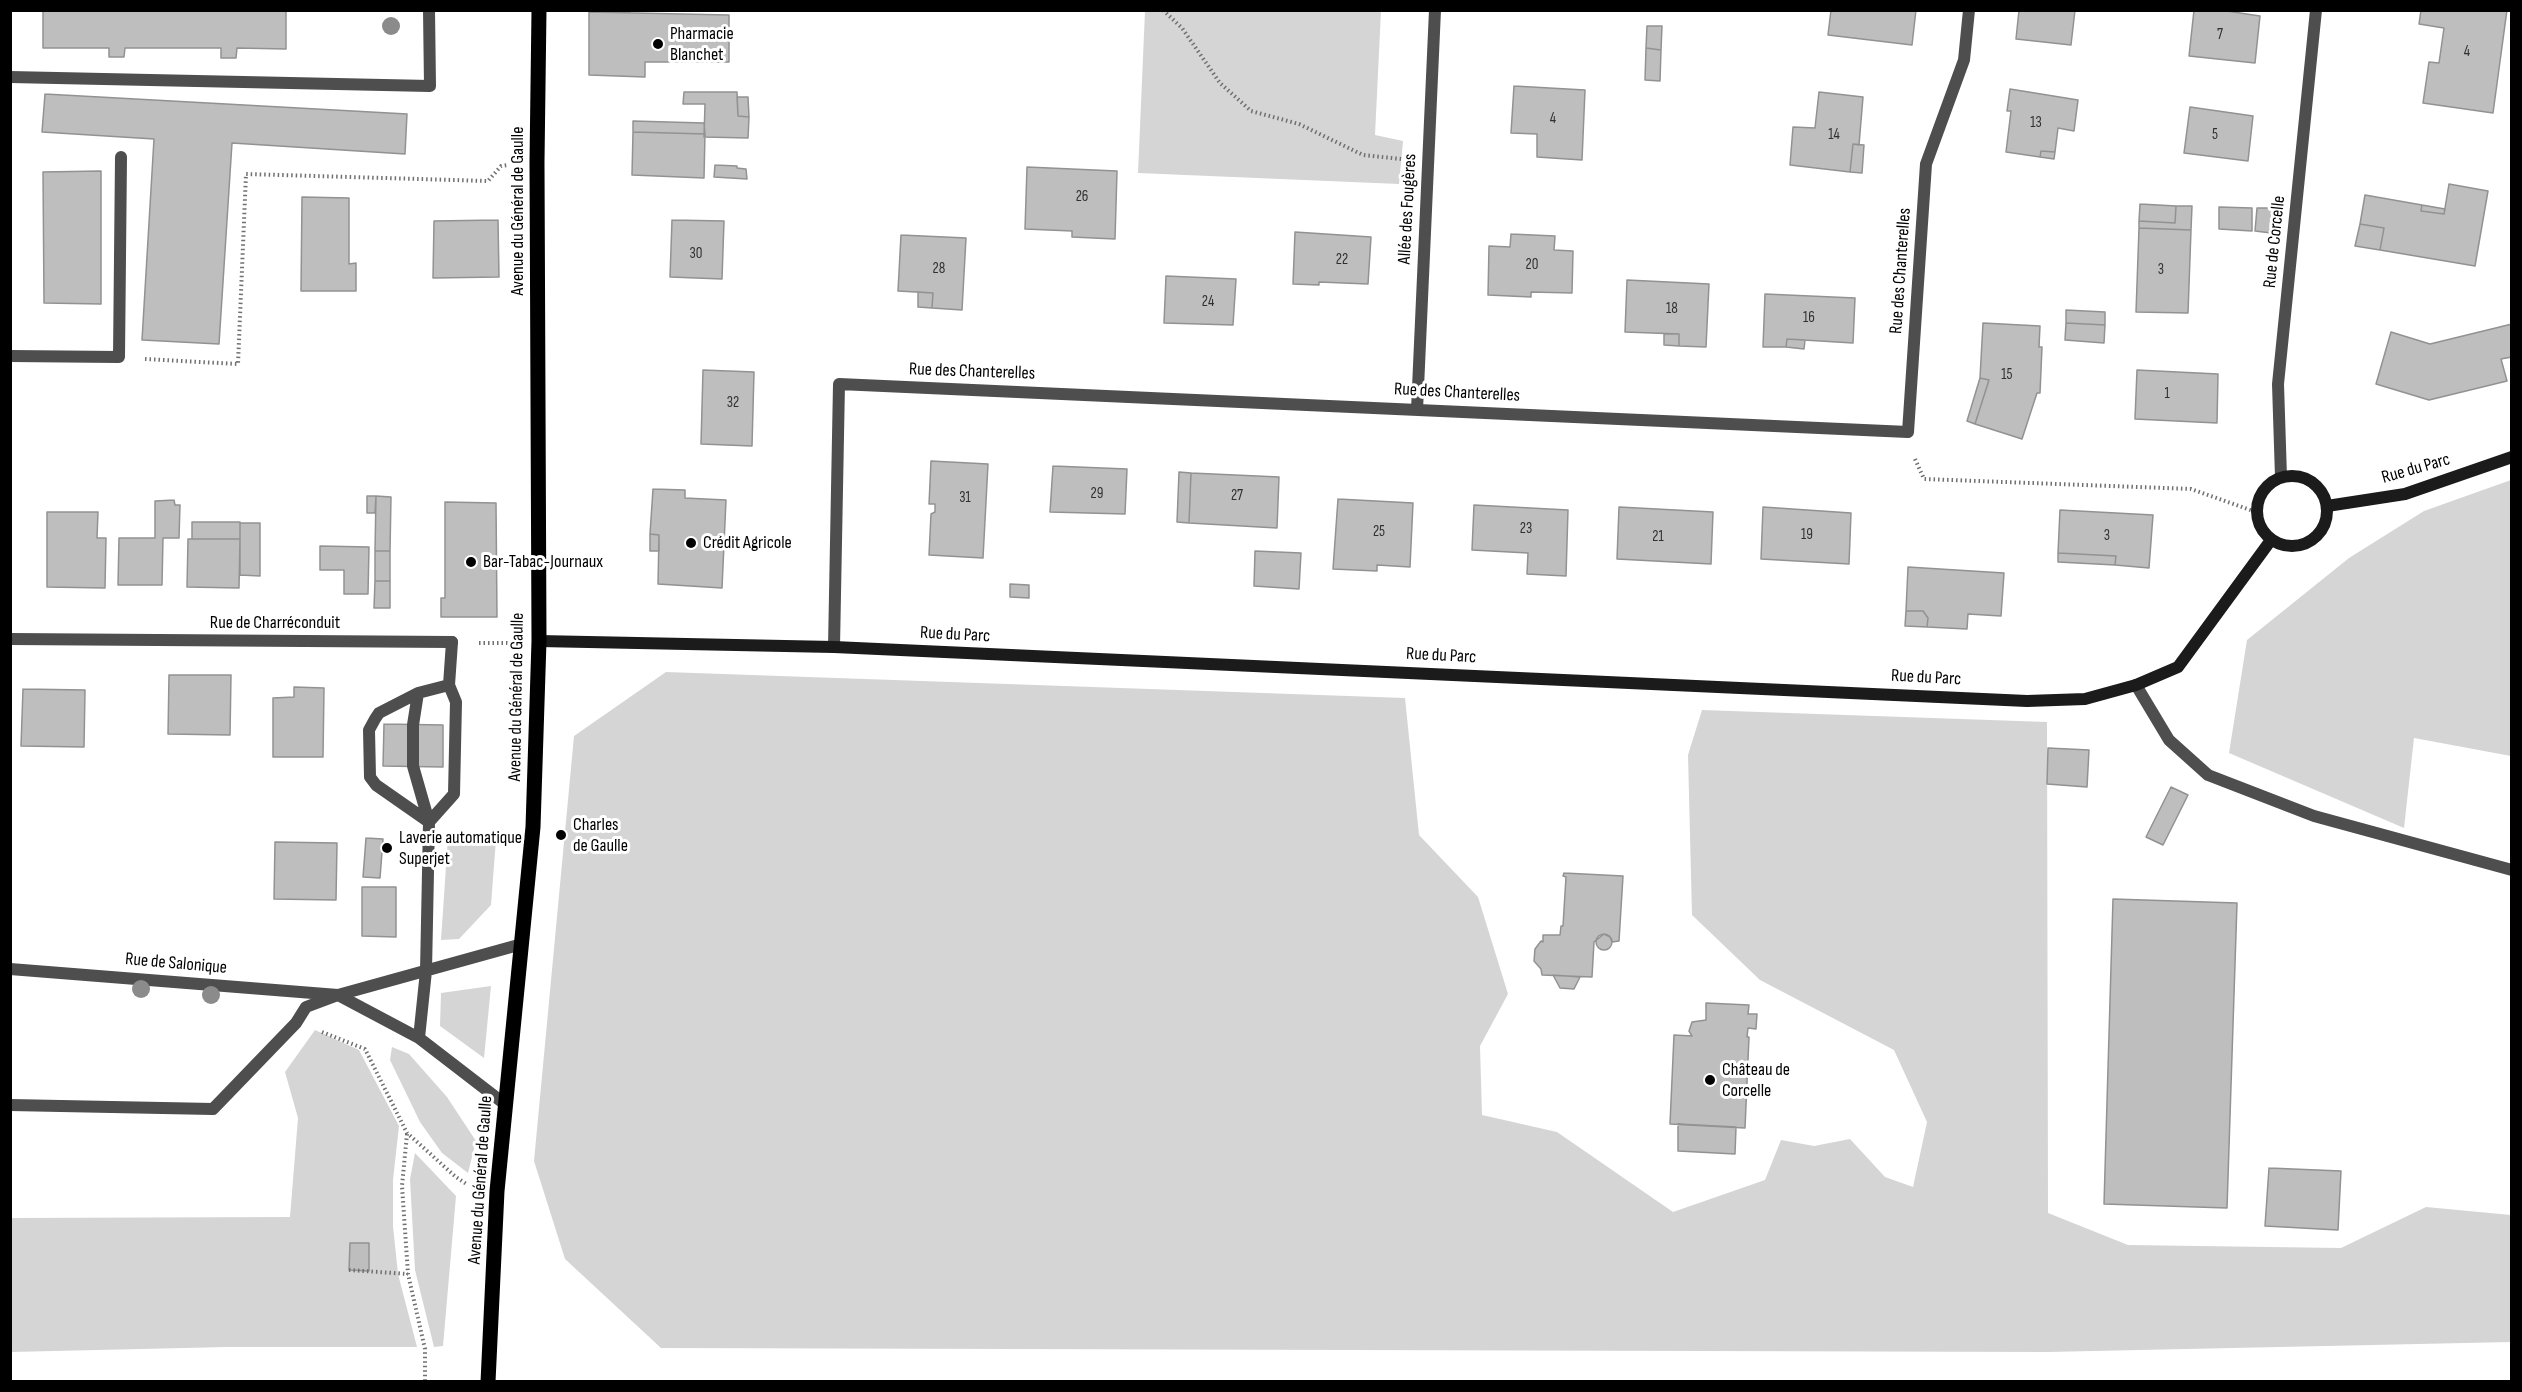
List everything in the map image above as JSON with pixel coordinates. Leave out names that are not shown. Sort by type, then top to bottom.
[{"type":"main road","name":"Avenue du Général de Gaulle","points":[[488,1382],[497,1191],[533,827],[539,641],[537,162],[540,10]]},
{"type":"street","points":[[10,77],[430,86],[429,10]]},
{"type":"street","name":"Allée des Fougères","points":[[1418,410],[1435,10]]},
{"type":"street","name":"Rue des Chanterelles","points":[[834,647],[838,384],[1908,432],[1926,164],[1964,60],[1970,10]]},
{"type":"street","name":"Rue de Corcelle","points":[[2281,477],[2278,384],[2316,10]]},
{"type":"street","points":[[10,356],[119,357],[121,157]]},
{"type":"street","name":"Rue du Parc","points":[[2327,506],[2405,494],[2511,457]]},
{"type":"street","points":[[2294,475],[2305,477],[2315,484],[2323,493],[2327,506],[2324,527],[2310,542],[2298,546],[2289,546],[2271,540],[2260,526],[2256,512],[2262,491],[2270,482],[2294,475]]},
{"type":"street","name":"Rue du Parc","points":[[539,641],[834,647],[2027,701],[2085,699],[2136,685],[2178,667],[2271,540]]},
{"type":"street","name":"Rue de Charréconduit","points":[[10,639],[452,642]]},
{"type":"street","points":[[429,822],[454,794],[456,702],[449,685],[452,642]]},
{"type":"street","points":[[429,822],[376,785],[370,777],[369,730],[379,713],[418,693],[449,685]]},
{"type":"street","points":[[2136,685],[2169,740],[2208,775],[2314,816],[2511,870]]},
{"type":"street","points":[[418,693],[412,725],[413,766],[429,822],[426,971],[419,1038]]},
{"type":"street","name":"Rue de Salonique","points":[[10,969],[338,995],[522,944]]},
{"type":"street","points":[[10,1105],[213,1109],[296,1023],[306,1007],[338,995]]},
{"type":"street","name":"Rue de Salonique","points":[[338,995],[419,1038],[480,1088],[506,1105]]},
{"type":"path","points":[[1163,10],[1182,28],[1220,83],[1251,111],[1299,124],[1363,155],[1428,163]]},
{"type":"path","points":[[114,357],[238,364],[246,174],[488,181],[501,166],[537,162]]},
{"type":"path","points":[[1908,432],[1916,461],[1924,478],[2191,489],[2256,512]]},
{"type":"path","points":[[452,642],[539,641]]},
{"type":"path","points":[[407,1133],[402,1186],[408,1275],[425,1349],[425,1382]]},
{"type":"path","points":[[349,1270],[408,1275]]},
{"type":"shaded area","points":[[1145,11],[1381,11],[1375,135],[1403,141],[1399,184],[1138,173]]},
{"type":"shaded area","points":[[2511,480],[2511,756],[2414,738],[2404,828],[2229,753],[2247,640],[2349,558],[2424,511]]},
{"type":"shaded area","points":[[666,672],[1405,698],[1419,835],[1478,897],[1508,994],[1480,1046],[1482,1115],[1557,1132],[1673,1212],[1765,1180],[1781,1140],[1814,1146],[1850,1139],[1885,1177],[1913,1187],[1927,1122],[1894,1050],[1760,980],[1692,915],[1688,755],[1702,710],[2047,722],[2048,1213],[2128,1245],[2341,1248],[2426,1207],[2511,1215],[2511,1342],[2047,1352],[661,1348],[565,1259],[534,1161],[574,736]]},
{"type":"shaded area","points":[[448,837],[496,839],[491,905],[459,939],[441,940]]},
{"type":"shaded area","points":[[491,986],[484,1058],[440,1026],[441,993]]},
{"type":"shaded area","points":[[315,1030],[359,1050],[399,1126],[393,1180],[393,1226],[398,1274],[417,1347],[227,1347],[11,1352],[10,1218],[290,1217],[298,1118],[285,1072]],"holes":[[[350,1243],[369,1244],[349,1270]]]},
{"type":"shaded area","points":[[392,1047],[409,1054],[447,1097],[476,1141],[468,1173],[442,1153],[420,1122],[390,1060]]},
{"type":"shaded area","points":[[415,1153],[456,1196],[443,1346],[434,1347],[415,1270],[410,1179]]},
{"type":"building","points":[[43,10],[296,11],[286,11],[286,49],[237,48],[236,58],[221,58],[221,48],[125,48],[124,57],[109,57],[109,48],[43,48]]},
{"type":"building","points":[[597,10],[630,10],[630,13]]},
{"type":"building","points":[[1831,10],[1916,10],[1912,45],[1828,35]]},
{"type":"building","points":[[2019,10],[2075,10],[2071,45],[2016,39]]},
{"type":"building","points":[[2194,10],[2220,10],[2260,16],[2255,63],[2189,56]]},
{"type":"building","points":[[2421,10],[2507,10],[2493,113],[2423,103],[2429,62],[2439,63],[2444,28],[2419,24]]},
{"type":"building","name":"Pharmacie Blanchet","points":[[589,12],[729,15],[729,62],[645,62],[645,77],[589,75]]},
{"type":"building","points":[[1647,26],[1662,26],[1661,50],[1646,48]]},
{"type":"building","points":[[1646,48],[1661,50],[1660,81],[1645,80]]},
{"type":"building","points":[[1514,86],[1585,90],[1582,160],[1537,157],[1537,134],[1511,133]]},
{"type":"building","points":[[2010,89],[2078,100],[2074,131],[2058,128],[2055,152],[2041,151],[2040,157],[2006,152],[2011,111],[2007,111]]},
{"type":"building","points":[[684,92],[737,92],[738,116],[749,117],[748,138],[704,137],[705,104],[683,104]]},
{"type":"building","points":[[1819,92],[1863,97],[1859,145],[1853,144],[1850,172],[1790,165],[1793,127],[1815,128]]},
{"type":"building","points":[[45,94],[407,114],[405,154],[232,143],[219,344],[142,340],[154,139],[42,132]]},
{"type":"building","points":[[737,97],[748,97],[749,117],[738,116]]},
{"type":"building","points":[[2190,107],[2253,116],[2248,161],[2184,153]]},
{"type":"building","points":[[633,121],[704,123],[705,134],[633,132]]},
{"type":"building","points":[[633,132],[705,134],[704,178],[632,175]]},
{"type":"building","points":[[1853,144],[1864,145],[1862,173],[1850,172]]},
{"type":"building","points":[[2041,151],[2055,152],[2054,159],[2040,157]]},
{"type":"building","points":[[715,165],[737,166],[737,168],[746,169],[747,179],[714,177]]},
{"type":"building","points":[[1027,167],[1117,171],[1115,239],[1072,237],[1072,231],[1025,229]]},
{"type":"building","points":[[101,171],[101,304],[44,303],[43,172]]},
{"type":"building","points":[[2449,184],[2488,191],[2475,266],[2380,250],[2384,228],[2360,224],[2365,195],[2422,205],[2421,211],[2444,214]]},
{"type":"building","points":[[302,197],[349,198],[349,264],[356,263],[356,291],[301,291]]},
{"type":"building","points":[[2140,204],[2176,206],[2175,223],[2139,221]]},
{"type":"building","points":[[2422,205],[2445,209],[2444,214],[2421,211]]},
{"type":"building","points":[[2176,206],[2192,206],[2191,230],[2139,228],[2139,221],[2175,223]]},
{"type":"building","points":[[2219,207],[2252,208],[2252,231],[2219,229]]},
{"type":"building","points":[[2257,208],[2273,208],[2271,233],[2255,231]]},
{"type":"building","points":[[498,220],[499,277],[433,278],[434,221]]},
{"type":"building","points":[[672,220],[724,221],[722,279],[670,277]]},
{"type":"building","points":[[2360,224],[2384,228],[2380,250],[2355,246]]},
{"type":"building","points":[[2139,228],[2191,230],[2188,313],[2136,312]]},
{"type":"building","points":[[1295,232],[1371,237],[1368,284],[1319,282],[1319,285],[1293,284]]},
{"type":"building","points":[[1511,234],[1555,236],[1554,250],[1573,251],[1572,293],[1531,292],[1531,297],[1488,295],[1489,246],[1510,247]]},
{"type":"building","points":[[901,235],[966,238],[962,310],[932,308],[933,293],[898,291]]},
{"type":"building","points":[[1166,276],[1236,279],[1233,325],[1164,323]]},
{"type":"building","points":[[1627,280],[1709,284],[1706,347],[1679,346],[1679,334],[1625,332]]},
{"type":"building","points":[[918,292],[933,293],[932,308],[918,307]]},
{"type":"building","points":[[1765,294],[1855,298],[1853,343],[1787,339],[1786,347],[1763,347]]},
{"type":"building","points":[[2066,310],[2105,312],[2105,325],[2066,323]]},
{"type":"building","points":[[1983,323],[2040,326],[2039,347],[2042,347],[2040,393],[2037,393],[2022,439],[1975,424],[1989,380],[1980,378]]},
{"type":"building","points":[[2066,323],[2105,325],[2104,343],[2065,340]]},
{"type":"building","points":[[2512,324],[2512,357],[2501,359],[2507,381],[2429,400],[2376,384],[2391,332],[2430,344]]},
{"type":"building","points":[[1664,334],[1679,334],[1679,346],[1664,345]]},
{"type":"building","points":[[1787,339],[1805,340],[1804,349],[1786,347]]},
{"type":"building","points":[[703,370],[754,372],[752,446],[701,444]]},
{"type":"building","points":[[2137,370],[2218,374],[2217,423],[2135,419]]},
{"type":"building","points":[[1980,378],[1989,380],[1975,424],[1967,421]]},
{"type":"building","points":[[931,461],[988,464],[983,558],[929,555],[931,514],[935,512],[935,504],[929,504]]},
{"type":"building","points":[[1053,466],[1127,469],[1125,514],[1050,512]]},
{"type":"building","points":[[1179,472],[1191,473],[1189,523],[1177,522]]},
{"type":"building","points":[[1191,473],[1279,477],[1277,528],[1189,523]]},
{"type":"building","name":"Crédit Agricole","points":[[653,489],[685,490],[685,498],[726,500],[722,588],[658,584],[659,535],[650,534]]},
{"type":"building","points":[[367,496],[376,496],[375,513],[367,513]]},
{"type":"building","points":[[376,496],[391,497],[390,551],[375,551]]},
{"type":"building","points":[[1338,499],[1413,503],[1410,567],[1377,565],[1377,571],[1333,569]]},
{"type":"building","points":[[174,500],[175,505],[180,505],[179,538],[163,538],[162,585],[118,585],[119,538],[155,538],[155,501]]},
{"type":"building","name":"Bar-Tabac-Journaux","points":[[445,502],[496,503],[497,617],[441,617],[441,598],[445,598]]},
{"type":"building","points":[[1474,505],[1568,510],[1566,576],[1527,574],[1528,553],[1472,550]]},
{"type":"building","points":[[1619,507],[1713,512],[1711,564],[1617,559]]},
{"type":"building","points":[[1763,507],[1851,513],[1849,564],[1761,559]]},
{"type":"building","points":[[2060,510],[2153,515],[2149,568],[2115,565],[2116,556],[2058,553]]},
{"type":"building","points":[[47,512],[98,512],[97,538],[106,538],[105,588],[47,587]]},
{"type":"building","points":[[192,522],[240,522],[240,539],[192,539]]},
{"type":"building","points":[[240,523],[260,523],[260,576],[240,575]]},
{"type":"building","points":[[650,534],[659,535],[659,551],[650,551]]},
{"type":"building","points":[[188,539],[240,539],[239,588],[187,587]]},
{"type":"building","points":[[320,546],[369,547],[368,594],[344,594],[344,570],[320,570]]},
{"type":"building","points":[[375,551],[390,551],[390,581],[375,581]]},
{"type":"building","points":[[1255,551],[1301,553],[1299,589],[1254,586]]},
{"type":"building","points":[[2058,553],[2116,556],[2115,565],[2058,562]]},
{"type":"building","points":[[1908,567],[2004,573],[2001,616],[1968,614],[1967,629],[1927,627],[1928,618],[1923,611],[1906,611]]},
{"type":"building","points":[[375,581],[390,581],[390,608],[374,608]]},
{"type":"building","points":[[1010,584],[1029,585],[1029,598],[1010,597]]},
{"type":"building","points":[[1906,611],[1923,611],[1928,618],[1927,627],[1905,626]]},
{"type":"building","points":[[169,675],[231,675],[230,735],[168,734]]},
{"type":"building","points":[[294,687],[324,688],[323,757],[273,757],[273,698],[294,697]]},
{"type":"building","points":[[23,689],[85,690],[84,747],[21,746]]},
{"type":"building","points":[[384,724],[443,725],[443,767],[383,766]]},
{"type":"building","points":[[2048,748],[2089,750],[2087,787],[2047,784]]},
{"type":"building","points":[[2171,787],[2188,795],[2163,845],[2146,837]]},
{"type":"building","points":[[366,838],[383,839],[380,878],[363,877]]},
{"type":"building","points":[[275,842],[337,843],[336,900],[274,899]]},
{"type":"building","points":[[1564,873],[1623,876],[1619,941],[1612,942],[1610,937],[1604,934],[1594,942],[1592,977],[1542,975],[1541,969],[1534,961],[1535,949],[1541,941],[1543,942],[1543,935],[1560,935],[1561,926],[1563,926],[1566,877],[1563,876]]},
{"type":"building","points":[[362,887],[396,887],[396,937],[362,936]]},
{"type":"building","points":[[2113,899],[2237,903],[2227,1208],[2104,1204]]},
{"type":"building","points":[[1604,934],[1612,942],[1604,950],[1596,942]]},
{"type":"building","points":[[1553,975],[1580,977],[1574,989],[1560,988]]},
{"type":"building","name":"Château de Corcelle","points":[[1706,1003],[1749,1005],[1748,1014],[1757,1014],[1756,1029],[1748,1028],[1747,1037],[1749,1037],[1745,1128],[1670,1124],[1674,1035],[1692,1036],[1689,1031],[1692,1022],[1706,1020]]},
{"type":"building","points":[[1678,1124],[1736,1127],[1735,1154],[1678,1151]]},
{"type":"building","points":[[2269,1168],[2341,1171],[2338,1230],[2265,1226]]},
{"type":"building","points":[[350,1243],[369,1243],[369,1271],[349,1270]]},
{"type":"place","name":"Pharmacie Blanchet","points":[[658,44]]},
{"type":"place","name":"Crédit Agricole","points":[[691,543]]},
{"type":"place","name":"Bar-Tabac-Journaux","points":[[471,562]]},
{"type":"place","name":"Charles de Gaulle","points":[[561,835]]},
{"type":"place","name":"Laverie automatique Superjet","points":[[387,848]]},
{"type":"place","name":"Château de Corcelle","points":[[1710,1080]]}]
